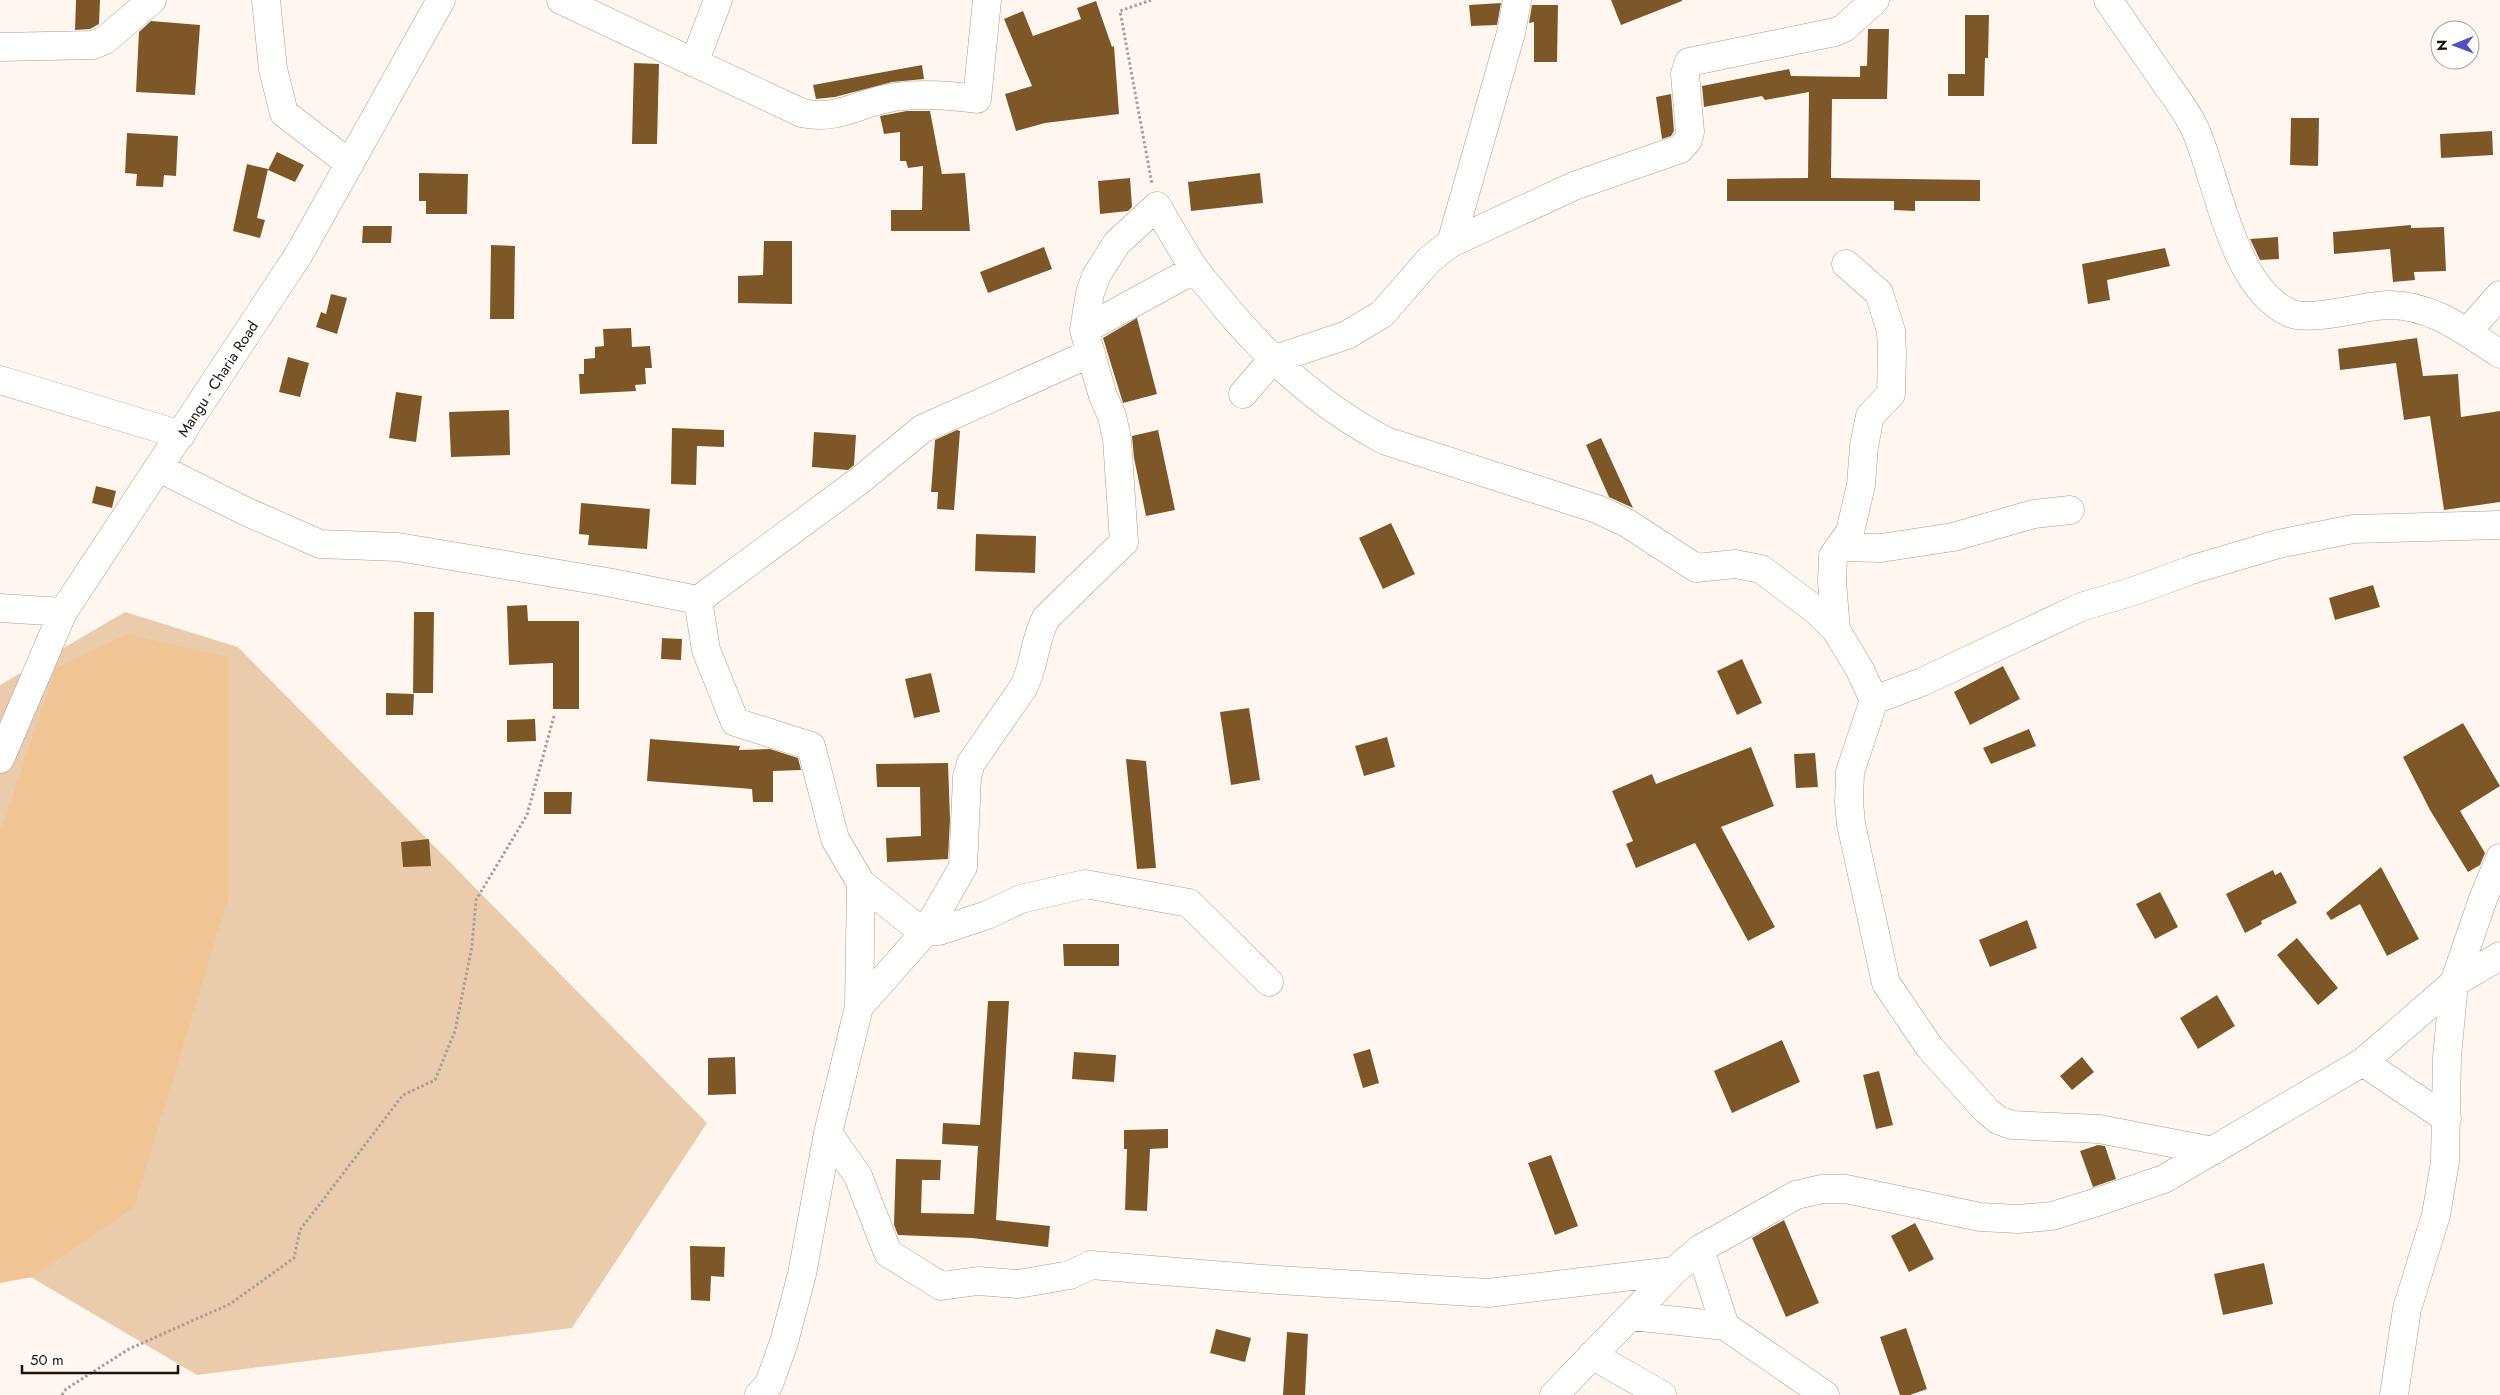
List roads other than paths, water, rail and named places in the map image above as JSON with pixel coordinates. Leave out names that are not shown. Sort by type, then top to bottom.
[{"type":"street","points":[[0,47],[93,45],[105,40],[152,0]]},
{"type":"street","points":[[266,0],[273,69],[284,114],[350,164]]},
{"type":"street","name":"Mangu - Charia Road","points":[[0,759],[63,612],[299,254],[441,0]]},
{"type":"street","points":[[561,0],[802,113],[818,116],[839,114],[894,97],[948,96],[977,99],[986,0]]},
{"type":"street","points":[[694,63],[718,0]]},
{"type":"street","points":[[1451,243],[1511,33],[1517,0]]},
{"type":"street","points":[[1243,394],[1272,360],[1347,335],[1382,314],[1430,259],[1451,243],[1574,186],[1680,149],[1688,140],[1690,132],[1685,74],[1689,62],[1835,32],[1844,28],[1876,0]]},
{"type":"street","points":[[2108,0],[2182,107],[2195,129],[2236,247],[2257,285],[2273,303],[2291,313],[2305,315],[2388,305],[2419,308],[2438,315],[2500,354]]},
{"type":"street","points":[[859,1007],[926,931],[963,867],[967,777],[971,763],[1030,675],[1040,629],[1046,618],[1124,542],[1117,439],[1112,416],[1103,396],[1087,342],[1090,293],[1099,271],[1117,243],[1157,206],[1195,269],[1242,328],[1272,360],[1302,386],[1361,428],[1386,441],[1597,509],[1627,523],[1696,568],[1735,564],[1761,569],[1817,611],[1836,630],[1874,700],[1850,772],[1849,802],[1851,824],[1886,983],[1930,1048],[1986,1111],[1998,1120],[2012,1125],[2099,1129],[2213,1151]]},
{"type":"street","points":[[1836,630],[1832,582],[1833,556],[1850,532],[1861,485],[1864,446],[1870,416],[1890,394],[1892,355],[1891,330],[1879,293],[1846,264]]},
{"type":"street","points":[[159,468],[245,511],[320,544],[398,548],[607,582],[698,600],[859,481],[922,429],[1087,342],[1195,269]]},
{"type":"street","points":[[2467,332],[2500,295]]},
{"type":"street","points":[[0,380],[180,435]]},
{"type":"street","points":[[1839,547],[1881,548],[1953,537],[2034,514],[2070,510]]},
{"type":"street","points":[[1874,700],[1922,682],[2081,607],[2137,590],[2191,570],[2278,544],[2353,529],[2500,525]]},
{"type":"street","points":[[698,600],[706,650],[735,722],[811,746],[827,818],[835,839],[861,883],[914,925],[926,931],[938,931],[987,915],[1021,899],[1085,884],[1189,903],[1269,982]]},
{"type":"street","points":[[0,608],[63,612]]},
{"type":"street","points":[[2394,1395],[2408,1309],[2436,1215],[2445,1162],[2447,1057],[2454,983],[2491,899],[2500,858]]},
{"type":"street","points":[[758,1395],[769,1384],[784,1342],[802,1274],[828,1133],[859,1007],[861,883]]},
{"type":"street","points":[[1554,1395],[1674,1271],[1700,1249],[1796,1195],[1822,1189],[1846,1189],[1980,1217],[2026,1218],[2052,1216],[2164,1179],[2363,1062],[2454,983],[2500,956]]},
{"type":"street","points":[[2363,1062],[2447,1119]]},
{"type":"street","points":[[828,1133],[858,1176],[888,1253],[941,1286],[978,1281],[1018,1284],[1070,1275],[1091,1265],[1263,1279],[1488,1293],[1674,1271]]},
{"type":"street","points":[[1700,1249],[1725,1326]]},
{"type":"street","points":[[1632,1316],[1725,1326],[1825,1395]]},
{"type":"street","points":[[1592,1355],[1662,1395]]}]
